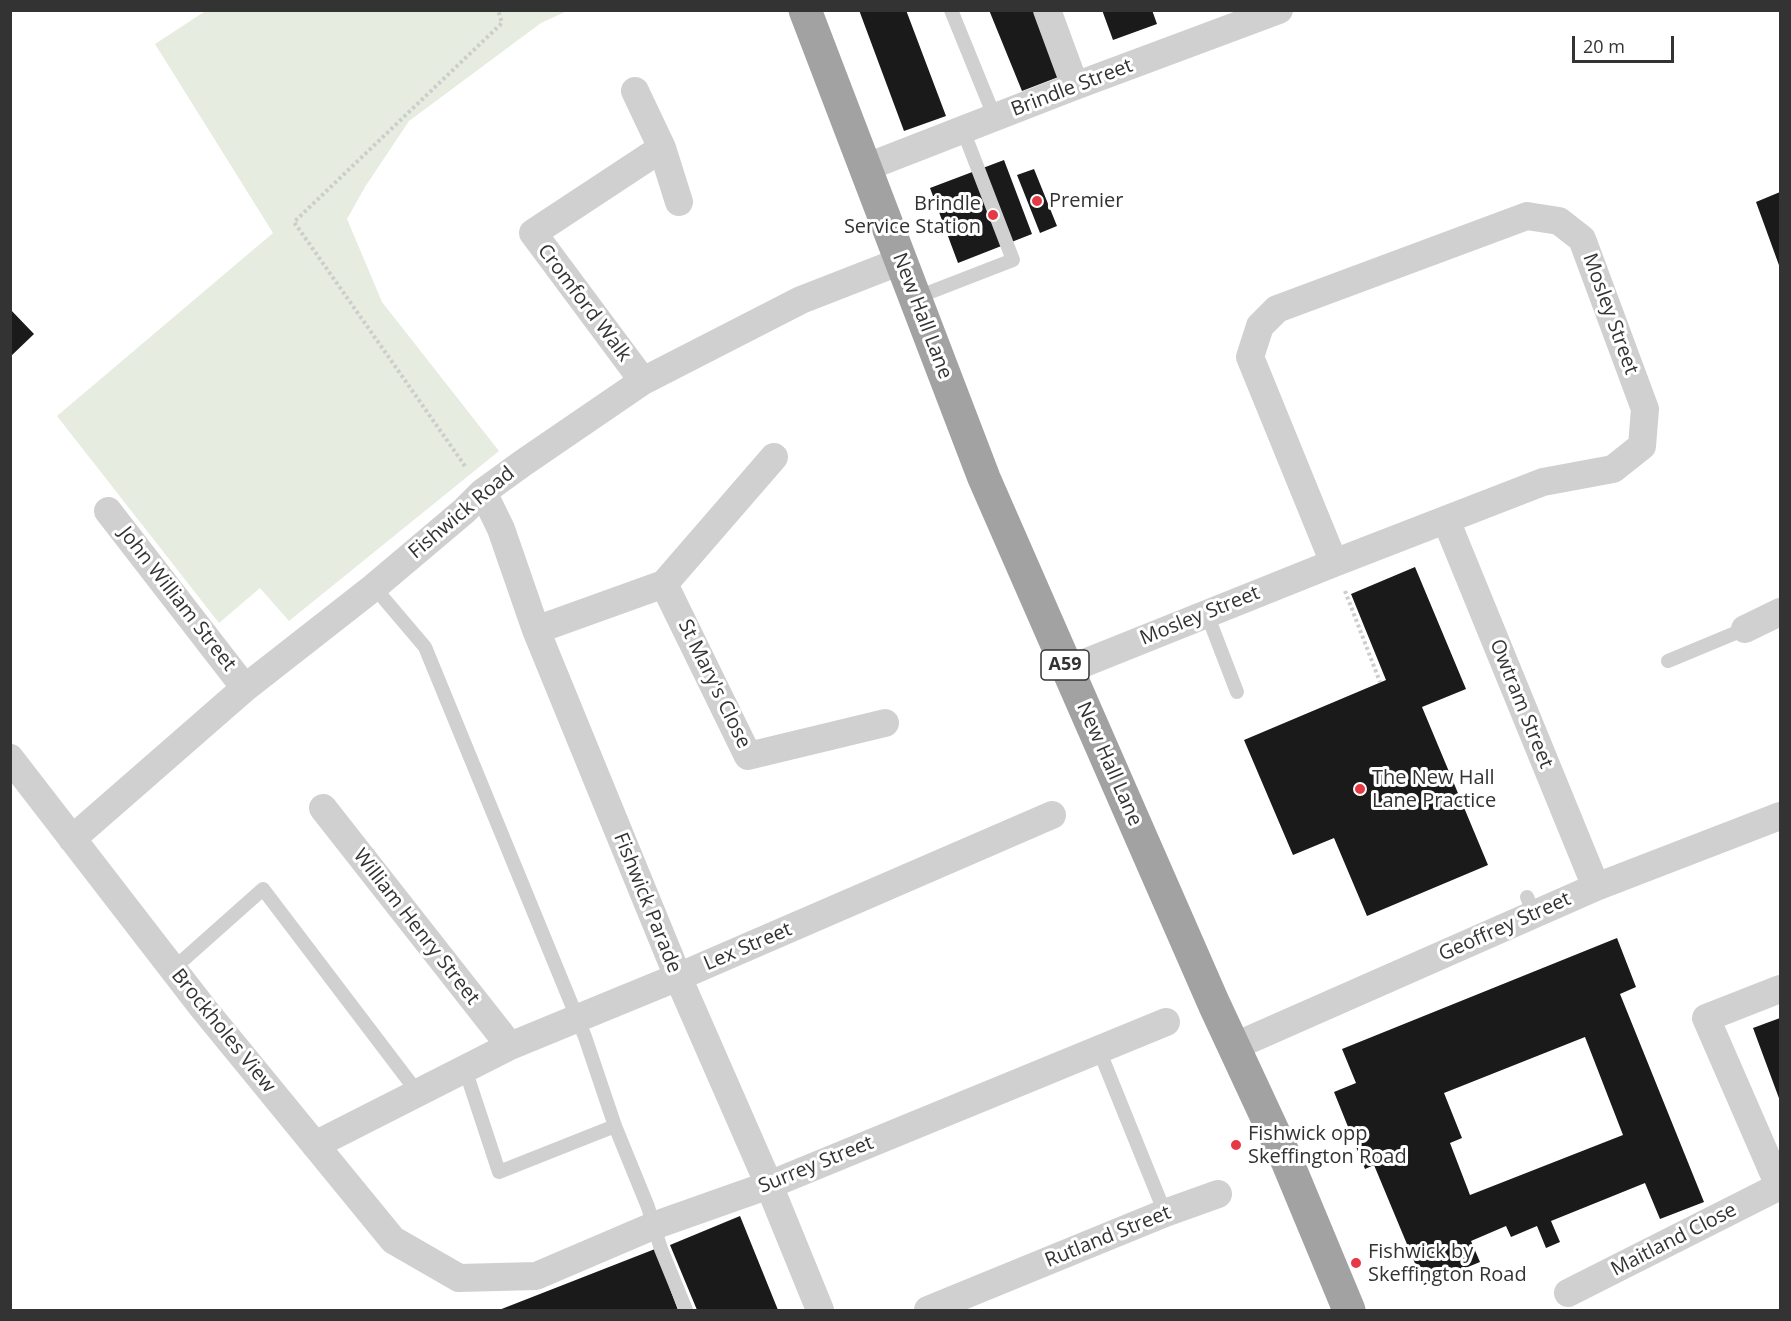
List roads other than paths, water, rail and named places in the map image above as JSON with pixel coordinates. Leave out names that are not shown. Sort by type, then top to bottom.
[{"type":"highway","name":"New Hall Lane","points":[[805,10],[867,167],[900,261],[984,478],[1233,1047],[1287,1161],[1349,1311]]},
{"type":"street","points":[[1047,10],[1075,86]]},
{"type":"street","name":"Brindle Street","points":[[867,167],[1278,10]]},
{"type":"street","points":[[636,91],[662,148],[679,202]]},
{"type":"street","name":"Cromford Walk","points":[[643,381],[532,233],[662,148]]},
{"type":"street","name":"Mosley Street","points":[[1067,670],[1334,563],[1543,483],[1612,469],[1642,446],[1645,409],[1582,239],[1559,221],[1527,216],[1277,309],[1260,326],[1250,357],[1334,563]]},
{"type":"street","name":"Fishwick Road","points":[[72,839],[245,688],[375,587],[483,492],[643,381],[801,300],[900,261]]},
{"type":"street","points":[[536,630],[664,584],[774,458]]},
{"type":"street","name":"Fishwick Parade","points":[[483,492],[501,529],[536,630],[678,977],[769,1185],[820,1311]]},
{"type":"street","name":"John William Street","points":[[108,511],[245,688]]},
{"type":"street","name":"Owtram Street","points":[[1446,520],[1596,888]]},
{"type":"street","name":"St Mary's Close","points":[[664,584],[748,756],[885,723]]},
{"type":"street","points":[[1745,629],[1780,612]]},
{"type":"street","name":"Brockholes View","points":[[10,758],[173,969],[393,1240],[459,1278]]},
{"type":"street","name":"William Henry Street","points":[[323,808],[510,1046]]},
{"type":"street","name":"Lex Street","points":[[315,1145],[510,1046],[678,977],[1052,815]]},
{"type":"street","name":"Geoffrey Street","points":[[1233,1047],[1531,905],[1596,888],[1780,816]]},
{"type":"street","points":[[1780,989],[1706,1018],[1780,1186]]},
{"type":"street","name":"Surrey Street","points":[[459,1278],[536,1276],[653,1226],[769,1185],[1166,1022]]},
{"type":"street","name":"Maitland Close","points":[[1568,1293],[1780,1186]]},
{"type":"street","name":"Rutland Street","points":[[928,1311],[1165,1213],[1218,1194]]},
{"type":"lane","points":[[951,10],[995,118]]},
{"type":"lane","points":[[915,298],[1013,260],[963,130]]},
{"type":"lane","points":[[375,587],[425,647],[577,1018],[615,1126],[686,1311]]},
{"type":"lane","points":[[1207,614],[1236,692]]},
{"type":"lane","points":[[1668,661],[1745,629]]},
{"type":"lane","points":[[173,969],[262,890],[418,1093]]},
{"type":"lane","points":[[1099,1050],[1165,1213]]},
{"type":"lane","points":[[465,1069],[499,1172],[615,1126]]},
{"type":"place","name":"Premier","points":[[1037,201]]},
{"type":"place","name":"Brindle Service Station","points":[[993,215]]},
{"type":"place","name":"The New Hall Lane Practice","points":[[1360,789]]},
{"type":"place","name":"Fishwick opp Skeffington Road","points":[[1236,1145]]},
{"type":"place","name":"Fishwick by Skeffington Road","points":[[1356,1263]]}]
